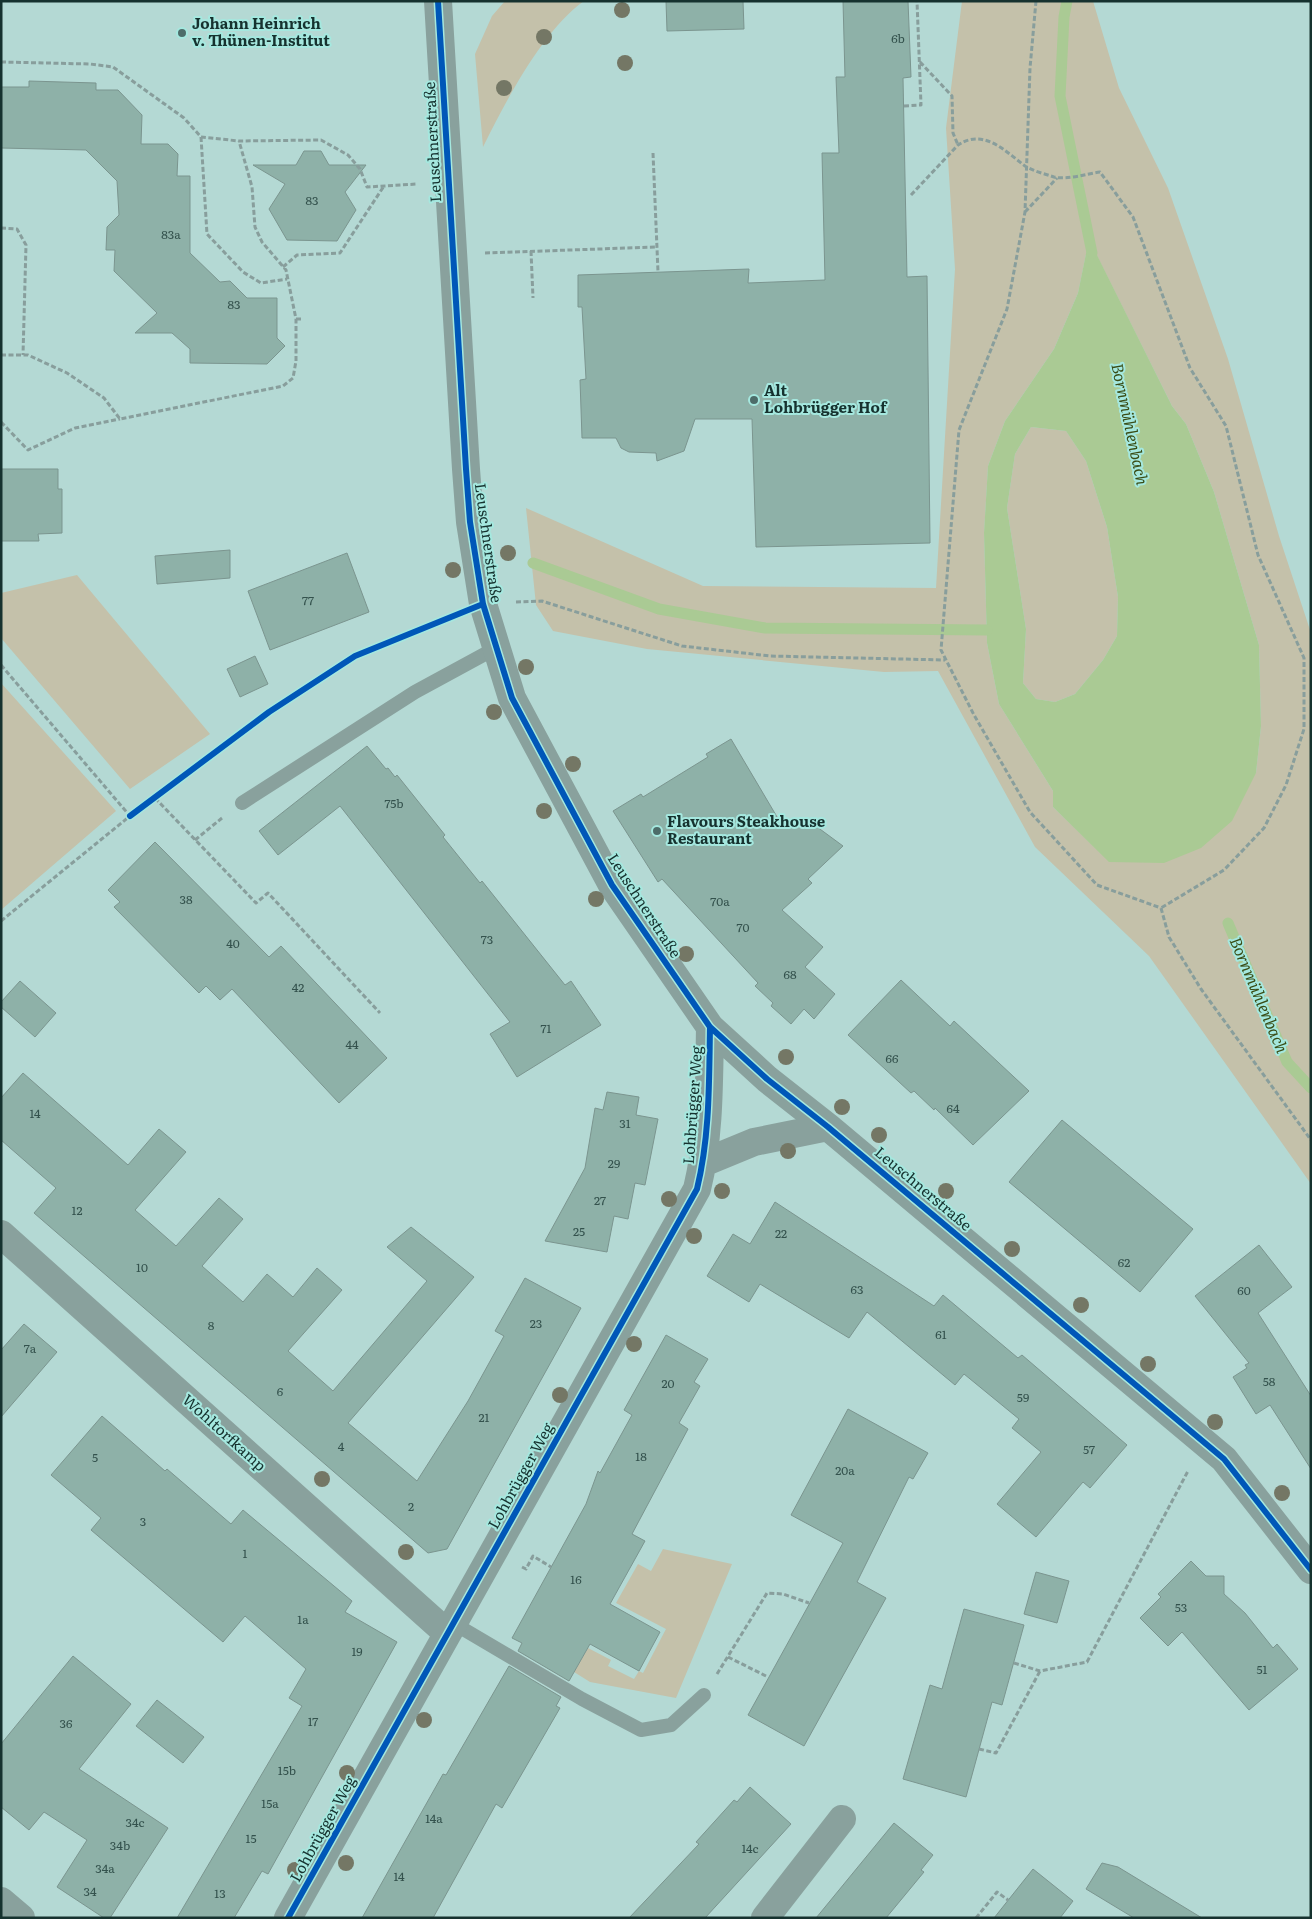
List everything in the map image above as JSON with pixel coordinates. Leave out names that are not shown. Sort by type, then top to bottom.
[{"type":"street","name":"Leuschnerstraße","points":[[438,1],[470,522],[482,604],[512,698],[612,885],[710,1027],[767,1079],[828,1126],[1224,1459],[1311,1570]]},
{"type":"street","name":"Lohbrügger Weg","points":[[288,1918],[697,1189],[704,1163],[710,1027]]},
{"type":"street","name":"Lohbrügger Weg","points":[[704,1163],[754,1142],[828,1126]]},
{"type":"street","name":"Wohltorfkamp","points":[[1,1234],[450,1628]]},
{"type":"street","points":[[766,1918],[842,1819]]},
{"type":"street","points":[[1,1902],[21,1918]]},
{"type":"lane","points":[[242,803],[415,692],[496,648]]},
{"type":"lane","points":[[450,1628],[641,1730],[670,1725],[704,1695]]},
{"type":"path","points":[[904,106],[921,105],[917,1]]},
{"type":"path","points":[[1036,1],[1030,68],[1025,212],[1007,308],[959,430],[941,650],[974,715],[1030,812],[1097,885],[1161,908]]},
{"type":"path","points":[[1,62],[90,64],[113,67],[184,118],[201,137],[207,234],[243,272],[260,283],[287,279]]},
{"type":"path","points":[[920,62],[952,96],[952,133],[958,145]]},
{"type":"path","points":[[201,137],[239,140],[321,140],[348,155],[360,169],[367,187],[448,182]]},
{"type":"path","points":[[911,194],[958,145],[966,140],[985,139],[1008,151],[1027,167],[1057,178],[1100,172],[1133,217],[1190,368],[1226,426],[1258,555],[1304,658],[1304,729],[1286,784],[1264,828],[1224,870],[1161,908]]},
{"type":"path","points":[[1,422],[28,450],[76,428],[283,386],[293,378],[296,361],[296,319],[287,279],[283,267],[262,242],[255,227],[252,187],[239,140]]},
{"type":"path","points":[[653,153],[658,272]]},
{"type":"path","points":[[1025,212],[1057,178]]},
{"type":"path","points":[[283,267],[297,254],[340,253],[384,185]]},
{"type":"path","points":[[1,228],[17,229],[26,245],[23,355]]},
{"type":"path","points":[[485,253],[656,247]]},
{"type":"path","points":[[531,251],[533,298]]},
{"type":"path","points":[[296,319],[303,319]]},
{"type":"path","points":[[1,355],[28,355],[67,373],[104,398],[120,419]]},
{"type":"path","points":[[1,921],[130,816],[268,712],[354,656],[482,604],[542,601],[682,646],[770,656],[945,660]]},
{"type":"path","points":[[1,665],[130,816]]},
{"type":"path","points":[[155,798],[256,903],[268,893],[380,1012]]},
{"type":"path","points":[[195,840],[228,813]]},
{"type":"path","points":[[1161,908],[1169,937],[1201,989],[1311,1140]]},
{"type":"path","points":[[1014,1663],[1040,1671],[1087,1662],[1203,1442]]},
{"type":"path","points":[[704,1695],[767,1593],[783,1594],[809,1603]]},
{"type":"path","points":[[728,1657],[768,1677]]},
{"type":"path","points":[[979,1749],[996,1753],[1040,1671]]},
{"type":"path","points":[[976,1918],[997,1892],[1008,1900]]},
{"type":"shaded area","points":[[505,1],[584,1],[554,30],[526,68],[483,147],[475,54],[492,16]]},
{"type":"shaded area","points":[[962,1],[1093,1],[1119,88],[1168,188],[1228,359],[1279,536],[1311,633],[1311,1184],[1149,956],[1035,847],[938,671],[884,672],[647,649],[553,631],[536,605],[526,508],[703,586],[936,588],[955,269],[946,128]],"holes":[[[1089,240],[1172,406],[1186,424],[1214,492],[1259,645],[1261,726],[1256,773],[1110,862],[1053,807],[1053,791],[999,704],[987,643],[984,534],[988,466],[1005,421],[1054,349],[1078,293]]]},
{"type":"shaded area","points":[[1031,427],[1066,431],[1086,461],[1107,527],[1118,597],[1117,636],[1103,660],[1075,694],[1055,702],[1036,699],[1023,683],[1026,629],[1007,508],[1015,454]]},
{"type":"shaded area","points":[[77,575],[210,734],[130,789],[1,638],[1,593]]},
{"type":"shaded area","points":[[1,683],[116,811],[1,910]]},
{"type":"shaded area","points":[[663,1549],[732,1564],[676,1698],[590,1682],[574,1672],[588,1648],[611,1660],[608,1666],[634,1679],[639,1671],[643,1673],[666,1629],[616,1603],[638,1564],[651,1571]]},
{"type":"water","points":[[1089,239],[1172,406],[1186,424],[1214,492],[1259,645],[1261,726],[1256,773],[1232,821],[1201,848],[1164,863],[1109,862],[1053,807],[1053,791],[999,704],[987,643],[984,533],[988,466],[1005,421],[1054,349],[1078,293]],"holes":[[[1031,427],[1066,431],[1086,461],[1107,527],[1118,597],[1117,636],[1103,660],[1075,694],[1055,702],[1036,699],[1023,683],[1026,629],[1007,508],[1015,454]]]},
{"type":"building","points":[[666,1],[743,1],[744,29],[667,31]]},
{"type":"building","name":"Alt Lohbrügger Hof","points":[[843,1],[908,1],[911,77],[903,78],[907,277],[927,276],[930,543],[756,547],[752,419],[695,419],[684,451],[657,461],[656,453],[629,452],[621,448],[616,438],[582,438],[580,380],[586,379],[582,307],[578,307],[578,275],[749,269],[748,283],[825,280],[822,153],[839,153],[836,77],[845,77]]},
{"type":"building","points":[[29,81],[96,83],[96,90],[118,90],[142,115],[141,144],[168,144],[178,154],[177,176],[190,176],[190,253],[220,282],[230,281],[247,298],[277,298],[277,338],[285,346],[267,364],[190,363],[190,349],[172,333],[135,333],[157,313],[114,271],[115,250],[106,250],[107,227],[119,215],[117,181],[86,150],[1,148],[1,87],[29,87]]},
{"type":"building","points":[[304,151],[321,151],[329,165],[366,165],[345,192],[356,210],[337,241],[287,240],[269,209],[285,184],[253,165],[296,165]]},
{"type":"building","points":[[1,469],[58,469],[58,489],[62,489],[62,533],[38,534],[39,541],[1,541]]},
{"type":"building","points":[[230,550],[230,578],[157,584],[155,556]]},
{"type":"building","points":[[347,553],[369,612],[270,650],[248,591]]},
{"type":"building","points":[[255,656],[268,684],[240,697],[227,669]]},
{"type":"building","points":[[731,739],[783,827],[793,818],[802,828],[809,821],[843,846],[808,879],[812,883],[782,910],[823,947],[805,967],[835,994],[814,1019],[804,1009],[791,1024],[771,1006],[773,1003],[755,986],[758,983],[662,879],[658,882],[613,811],[641,794],[643,797],[708,757],[706,754]]},
{"type":"building","points":[[367,746],[386,769],[388,768],[395,777],[397,775],[445,835],[443,837],[480,883],[482,881],[565,985],[571,981],[601,1025],[517,1077],[490,1034],[510,1022],[340,806],[278,855],[259,831]]},
{"type":"building","points":[[155,842],[269,957],[281,946],[387,1058],[339,1103],[232,989],[220,1000],[206,986],[199,993],[114,907],[120,902],[108,890]]},
{"type":"building","points":[[901,980],[950,1026],[954,1021],[1029,1091],[973,1145],[935,1108],[934,1110],[914,1091],[911,1093],[848,1035]]},
{"type":"building","points":[[20,981],[56,1013],[35,1037],[1,1007],[1,1002]]},
{"type":"building","points":[[23,1073],[128,1165],[159,1129],[186,1152],[135,1210],[176,1246],[219,1198],[243,1219],[202,1266],[243,1302],[267,1274],[293,1297],[317,1268],[342,1290],[288,1351],[333,1391],[427,1281],[387,1247],[411,1227],[474,1277],[348,1423],[417,1481],[468,1401],[504,1336],[495,1331],[525,1278],[581,1308],[447,1549],[428,1553],[34,1213],[56,1188],[1,1140],[1,1098]]},
{"type":"building","points":[[607,1092],[639,1097],[636,1115],[658,1119],[645,1185],[635,1183],[628,1219],[614,1216],[607,1252],[545,1241],[585,1168],[595,1108],[603,1110]]},
{"type":"building","points":[[1062,1120],[1193,1229],[1140,1292],[1009,1182]]},
{"type":"building","points":[[775,1202],[934,1306],[943,1295],[1018,1358],[1022,1355],[1127,1445],[1090,1488],[1083,1482],[1036,1537],[997,1504],[1041,1452],[1012,1428],[1019,1419],[964,1374],[955,1385],[867,1312],[849,1338],[760,1284],[749,1302],[707,1276],[733,1234],[750,1244]]},
{"type":"building","points":[[1259,1245],[1292,1287],[1258,1313],[1311,1396],[1311,1469],[1270,1405],[1256,1414],[1233,1377],[1247,1368],[1245,1365],[1249,1363],[1195,1296]]},
{"type":"building","points":[[24,1324],[57,1352],[1,1417],[1,1350]]},
{"type":"building","points":[[666,1335],[708,1359],[694,1382],[700,1386],[679,1423],[688,1429],[632,1534],[645,1541],[610,1604],[660,1632],[639,1671],[590,1644],[569,1681],[518,1651],[522,1643],[512,1638],[586,1504],[598,1471],[600,1473],[632,1415],[624,1410]]},
{"type":"building","points":[[848,1409],[928,1453],[913,1479],[909,1477],[857,1582],[886,1598],[804,1746],[748,1715],[843,1543],[791,1515]]},
{"type":"building","points":[[102,1416],[165,1471],[167,1469],[231,1524],[243,1510],[352,1601],[345,1612],[397,1642],[268,1874],[262,1871],[234,1918],[177,1918],[302,1706],[289,1698],[306,1669],[245,1616],[223,1642],[91,1530],[101,1518],[51,1475]]},
{"type":"building","points":[[1191,1561],[1206,1576],[1224,1576],[1224,1594],[1245,1613],[1273,1648],[1277,1644],[1298,1669],[1249,1710],[1182,1632],[1168,1646],[1140,1618],[1161,1597],[1158,1594]]},
{"type":"building","points":[[1036,1572],[1069,1581],[1057,1623],[1024,1614]]},
{"type":"building","points":[[964,1609],[1024,1625],[1002,1705],[992,1702],[966,1797],[903,1779],[930,1685],[942,1689]]},
{"type":"building","points":[[73,1656],[131,1704],[79,1769],[168,1828],[110,1918],[104,1918],[57,1887],[87,1840],[44,1812],[29,1830],[1,1807],[1,1744]]},
{"type":"building","points":[[509,1666],[561,1697],[556,1706],[560,1708],[502,1808],[496,1804],[433,1918],[362,1918],[443,1774],[446,1775]]},
{"type":"building","points":[[157,1700],[204,1737],[183,1763],[136,1726]]},
{"type":"building","points":[[750,1787],[791,1824],[705,1918],[629,1918],[699,1844],[696,1842],[734,1800],[737,1802]]},
{"type":"building","points":[[894,1823],[933,1855],[921,1870],[924,1872],[886,1918],[816,1918]]},
{"type":"building","points":[[1102,1863],[1118,1867],[1202,1918],[1134,1918],[1086,1889]]},
{"type":"building","points":[[1033,1869],[1073,1901],[1060,1918],[994,1918]]},
{"type":"waterway","name":"Bornmühlenbach","points":[[1067,1],[1064,17],[1060,96],[1092,253]]},
{"type":"waterway","points":[[533,563],[659,609],[765,628],[987,630]]},
{"type":"waterway","name":"Bornmühlenbach","points":[[1228,923],[1287,1062],[1311,1088]]},
{"type":"cycle path","points":[[438,1],[466,469],[470,522],[483,604],[512,698],[612,885],[710,1027],[767,1079],[828,1127],[1224,1459],[1311,1570]]},
{"type":"cycle path","points":[[130,816],[269,712],[355,656],[483,604]]},
{"type":"cycle path","points":[[288,1918],[697,1189],[707,1129],[710,1027]]},
{"type":"place","name":"Johann Heinrich v. Thünen-Institut","points":[[182,33]]},
{"type":"place","name":"Alt Lohbrügger Hof","points":[[754,400]]},
{"type":"place","name":"Flavours Steakhouse Restaurant","points":[[657,831]]}]
